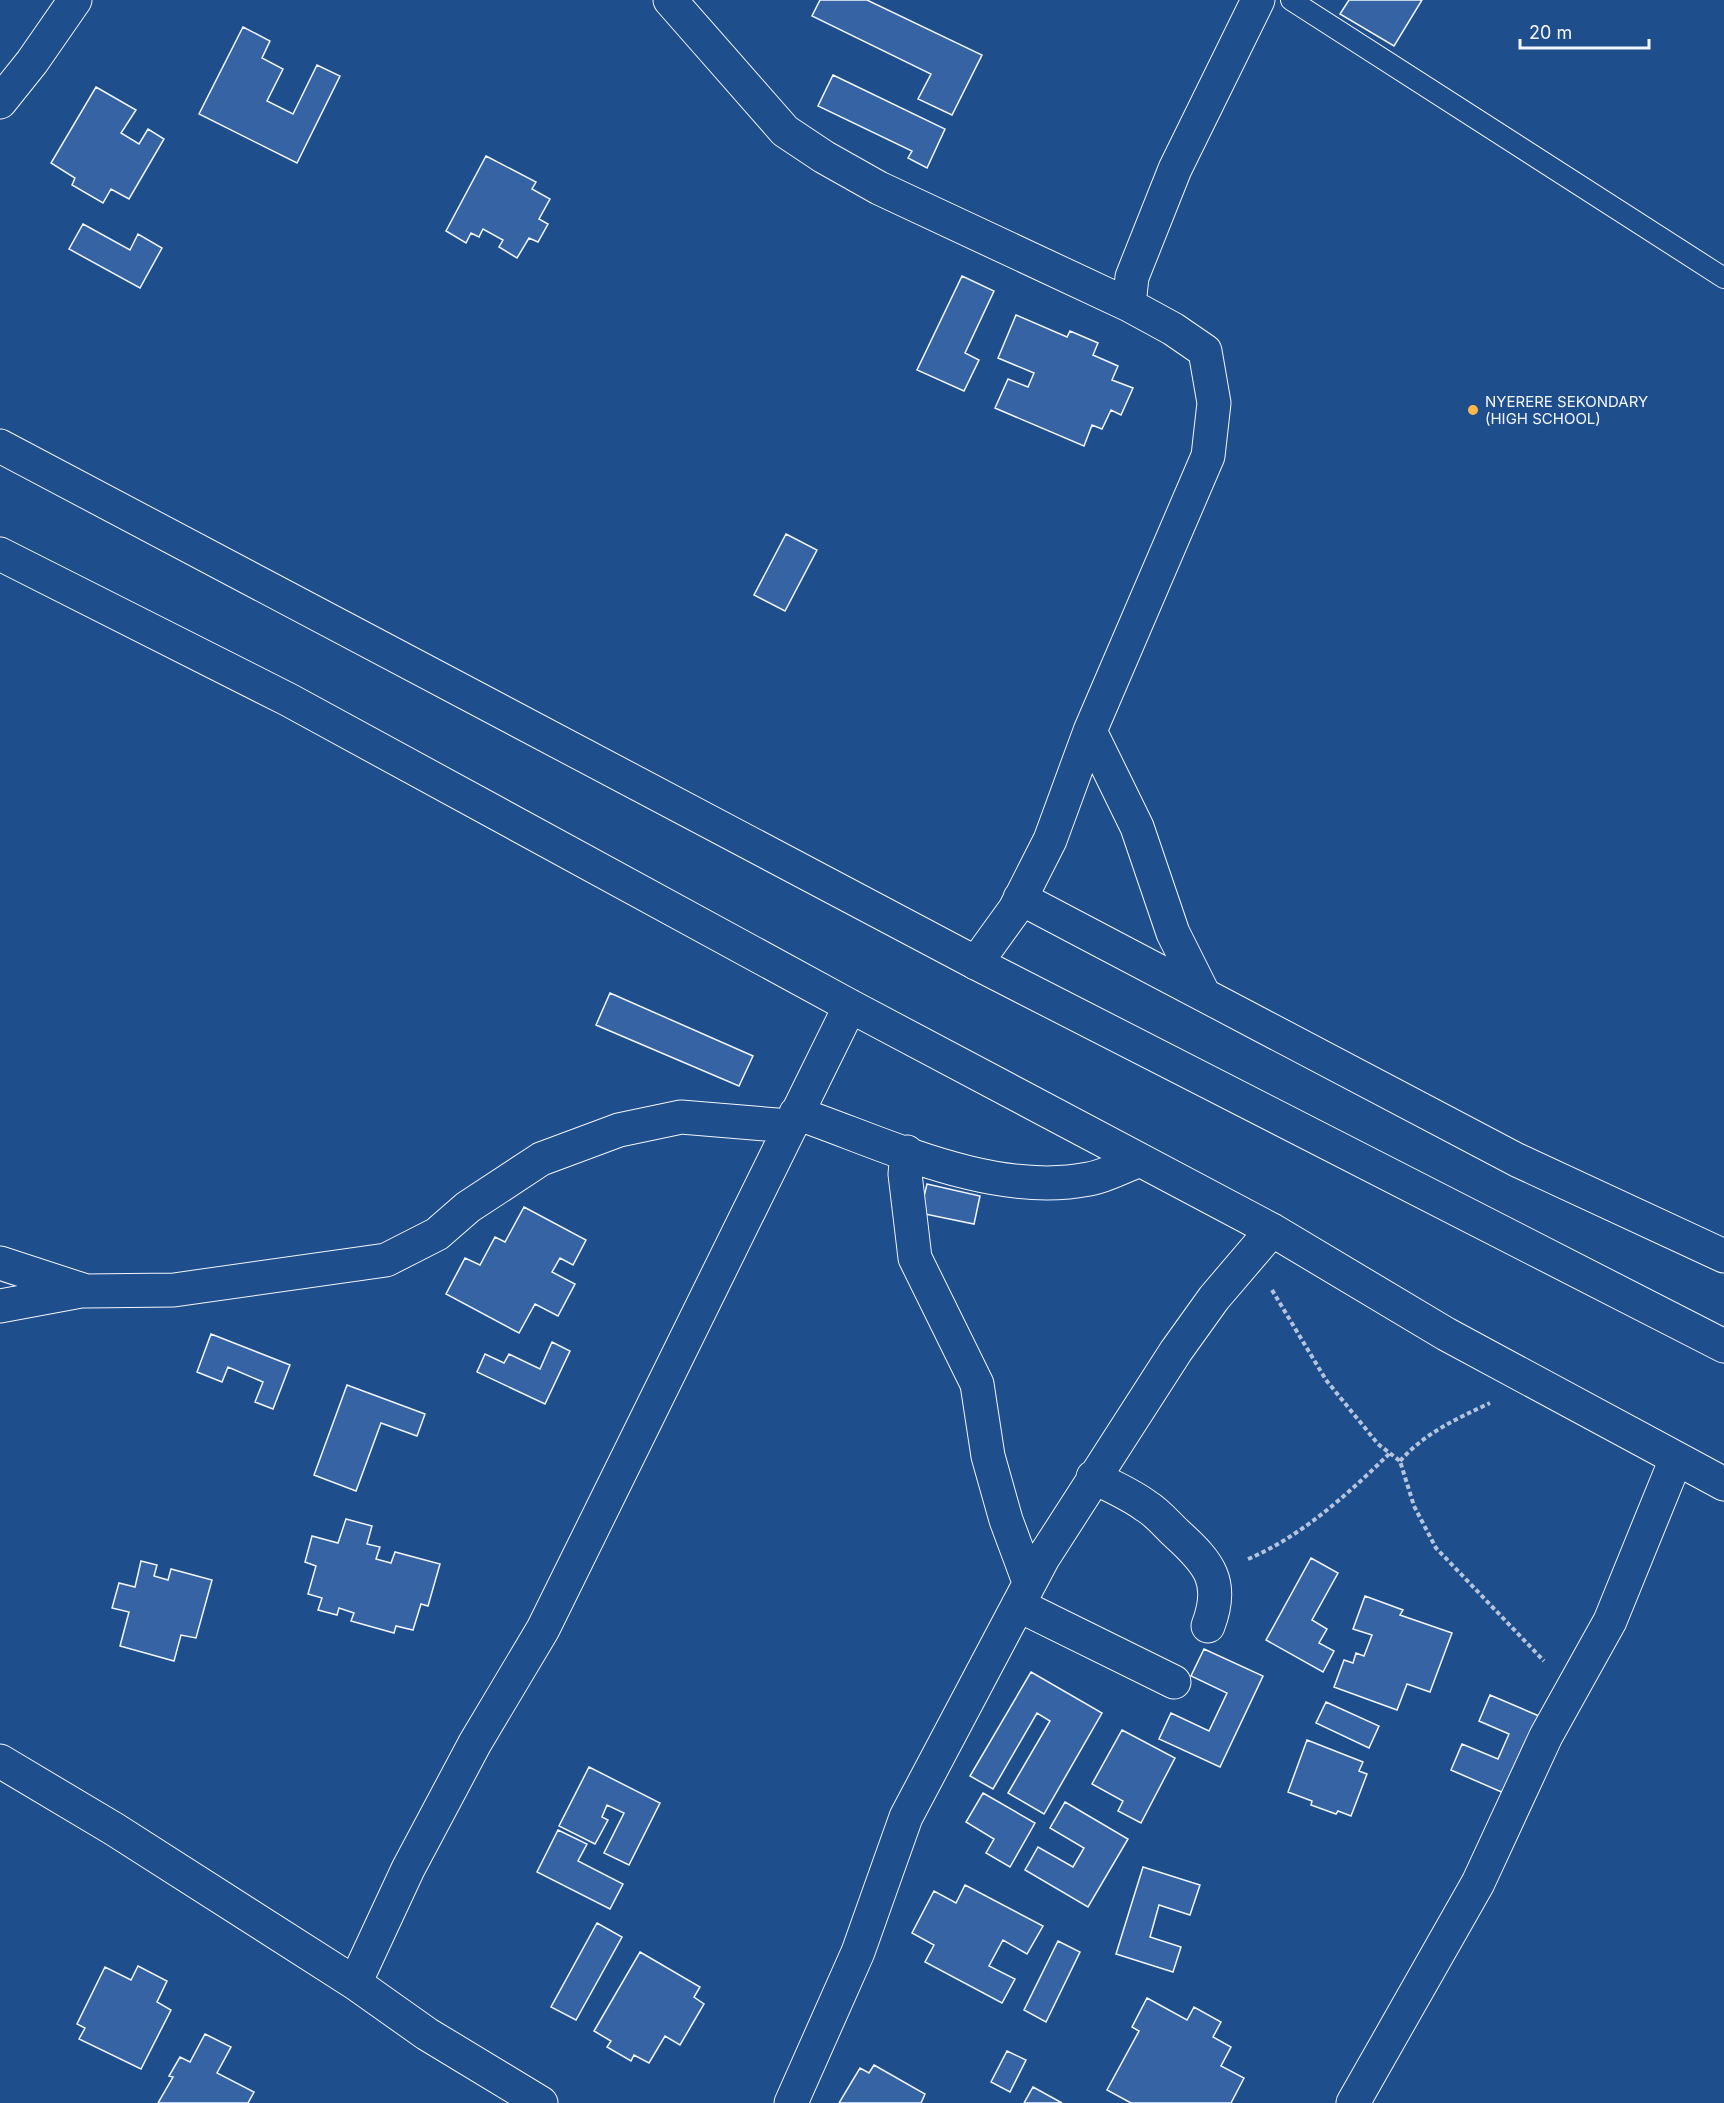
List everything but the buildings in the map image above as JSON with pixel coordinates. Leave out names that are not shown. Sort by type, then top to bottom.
[{"type":"main road","points":[[0,102],[32,62],[75,0]]},
{"type":"main road","points":[[670,0],[785,131],[824,158],[879,188],[1129,305],[1173,329],[1205,351],[1214,403],[1208,456],[1090,731],[1050,840],[1020,898],[976,963]]},
{"type":"main road","points":[[1129,305],[1132,278],[1175,169],[1258,0]]},
{"type":"main road","points":[[0,446],[976,963],[1724,1346]]},
{"type":"main road","points":[[0,554],[289,700],[850,1006],[1272,1230],[1446,1334],[1724,1484]]},
{"type":"main road","points":[[1090,731],[1137,828],[1173,933],[1204,995]]},
{"type":"main road","points":[[1020,898],[1517,1160],[1724,1256]]},
{"type":"main road","points":[[355,1983],[408,1869],[476,1743],[543,1629],[850,1006]]},
{"type":"main road","points":[[0,1306],[86,1291],[174,1290],[386,1260],[437,1234],[468,1207],[541,1159],[619,1130],[681,1117],[793,1119],[907,1152],[952,1169],[1026,1182],[1090,1179],[1140,1160]]},
{"type":"main road","points":[[907,1152],[905,1174],[915,1258],[977,1384],[988,1456],[1024,1594],[1174,1682]]},
{"type":"main road","points":[[791,2103],[858,1952],[906,1817],[1024,1594],[1093,1477],[1176,1351],[1214,1298],[1272,1230]]},
{"type":"main road","points":[[0,1263],[86,1291]]},
{"type":"main road","points":[[1353,2103],[1478,1882],[1546,1736],[1610,1621],[1676,1459]]},
{"type":"main road","points":[[1093,1477],[1147,1506],[1203,1557],[1211,1575],[1215,1609],[1208,1626]]},
{"type":"main road","points":[[0,1761],[114,1829],[355,1983],[427,2034],[541,2103]]},
{"type":"lane","points":[[1291,0],[1724,278]]},
{"type":"path","points":[[1250,1257],[1297,1328],[1326,1380],[1378,1444],[1400,1461],[1414,1506],[1436,1548],[1534,1649],[1569,1694]]},
{"type":"path","points":[[1400,1461],[1410,1449],[1440,1426],[1492,1401],[1538,1384]]},
{"type":"path","points":[[1211,1575],[1269,1550],[1344,1495],[1390,1453]]},
{"type":"place","name":"NYERERE SEKONDARY (HIGH SCHOOL)","points":[[1473,410]]}]
